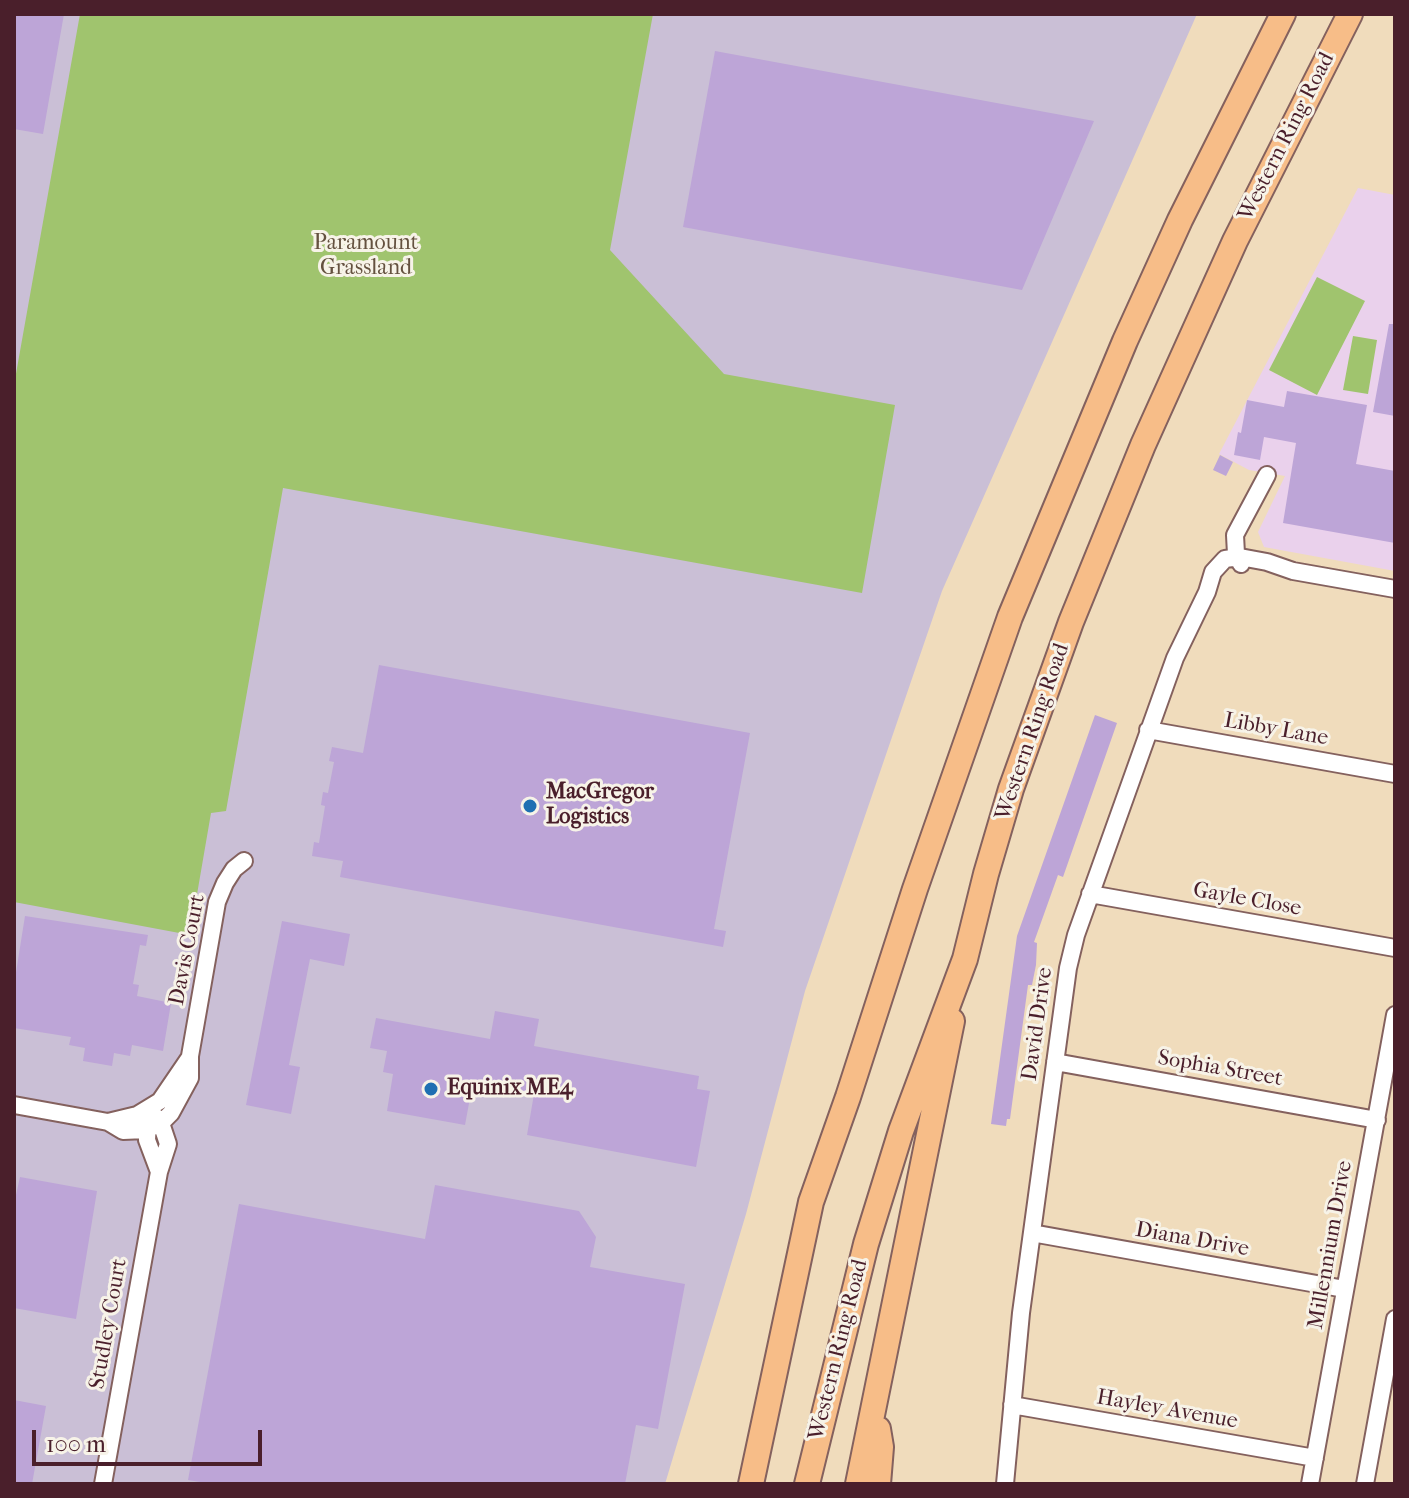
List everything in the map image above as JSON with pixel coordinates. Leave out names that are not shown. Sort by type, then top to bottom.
[{"type":"highway","points":[[751,1484],[811,1202],[1010,617],[1125,341],[1180,220],[1283,14]]},
{"type":"highway","name":"Western Ring Road","points":[[807,1484],[831,1375],[866,1244],[905,1118],[965,959],[1011,789],[1071,622],[1143,445],[1235,241],[1350,14]]},
{"type":"highway","points":[[858,1484],[965,959]]},
{"type":"highway","points":[[874,1398],[881,1447],[878,1484]]},
{"type":"street","points":[[1267,475],[1242,524],[1241,560],[1395,589]]},
{"type":"street","name":"David Drive","points":[[1005,1484],[1032,1233],[1071,952],[1175,658],[1207,592],[1241,560]]},
{"type":"street","name":"Libby Lane","points":[[1148,730],[1395,774]]},
{"type":"street","name":"Davis Court","points":[[154,1126],[185,1092],[190,1078],[190,1056],[217,902],[234,869],[244,861]]},
{"type":"street","name":"Gayle Close","points":[[1090,894],[1395,948]]},
{"type":"street","name":"Millennium Drive","points":[[1310,1484],[1395,1015]]},
{"type":"street","name":"Davis Court","points":[[149,1109],[170,1089],[190,1056]]},
{"type":"street","name":"Sophia Street","points":[[1055,1062],[1377,1120]]},
{"type":"street","points":[[14,1105],[108,1122],[123,1131],[154,1126]]},
{"type":"street","points":[[108,1122],[149,1109]]},
{"type":"street","name":"Studley Court","points":[[103,1484],[159,1172],[150,1151],[154,1126],[149,1109]]},
{"type":"street","name":"Diana Drive","points":[[1032,1233],[1345,1289]]},
{"type":"street","points":[[1365,1484],[1395,1319]]},
{"type":"street","name":"Hayley Avenue","points":[[1012,1405],[1315,1458]]},
{"type":"shaded area","points":[[14,14],[1197,14],[942,591],[805,991],[746,1214],[665,1484],[14,1484]]},
{"type":"shaded area","points":[[1358,188],[1395,195],[1395,571],[1264,547],[1258,532],[1285,476],[1249,470],[1219,454]]},
{"type":"green space","name":"Paramount Grassland","points":[[80,14],[653,14],[610,250],[724,374],[895,405],[862,593],[283,488],[226,811],[211,813],[190,935],[14,902],[14,385]]},
{"type":"green space","points":[[1317,277],[1365,301],[1317,395],[1269,370]]},
{"type":"green space","points":[[1353,336],[1377,340],[1368,394],[1343,390]]},
{"type":"building","points":[[14,14],[64,14],[43,134],[14,129]]},
{"type":"building","points":[[715,51],[1094,121],[1022,290],[683,227]]},
{"type":"building","points":[[1389,324],[1395,324],[1395,416],[1373,412]]},
{"type":"building","points":[[1287,391],[1367,405],[1356,464],[1395,471],[1395,543],[1283,523],[1296,443],[1264,437],[1260,460],[1234,455],[1247,400],[1284,407]]},
{"type":"building","points":[[1220,455],[1233,462],[1226,476],[1213,470]]},
{"type":"building","name":"MacGregor Logistics","points":[[379,665],[750,733],[714,929],[726,931],[723,947],[340,877],[343,861],[312,856],[314,842],[319,843],[325,806],[321,805],[323,792],[328,793],[334,762],[329,761],[332,747],[363,753]]},
{"type":"building","points":[[1095,715],[1117,723],[1063,877],[1058,875],[1034,942],[1037,943],[1036,965],[1032,985],[1028,985],[1010,1119],[1007,1119],[1006,1126],[991,1124],[1017,936]]},
{"type":"building","points":[[25,916],[148,935],[146,946],[140,945],[133,984],[139,985],[137,996],[171,1003],[163,1051],[132,1045],[130,1056],[114,1053],[112,1066],[83,1061],[85,1048],[69,1045],[71,1037],[14,1028],[14,985]]},
{"type":"building","points":[[282,921],[350,934],[344,966],[310,959],[289,1065],[300,1067],[291,1114],[246,1105]]},
{"type":"building","name":"Equinix ME4","points":[[495,1011],[539,1019],[534,1046],[699,1076],[697,1089],[710,1091],[696,1167],[527,1135],[534,1094],[472,1087],[465,1125],[387,1111],[393,1074],[383,1072],[387,1051],[370,1048],[376,1018],[490,1039]]},
{"type":"building","points":[[20,1177],[97,1191],[76,1319],[14,1308],[14,1204]]},
{"type":"building","points":[[435,1185],[579,1211],[596,1237],[590,1267],[685,1284],[658,1429],[636,1425],[625,1484],[212,1484],[188,1480],[239,1204],[425,1239]]},
{"type":"building","points":[[14,1400],[46,1406],[32,1484],[14,1484]]},
{"type":"place","name":"MacGregor Logistics","points":[[530,806]]},
{"type":"place","name":"Equinix ME4","points":[[431,1089]]}]
